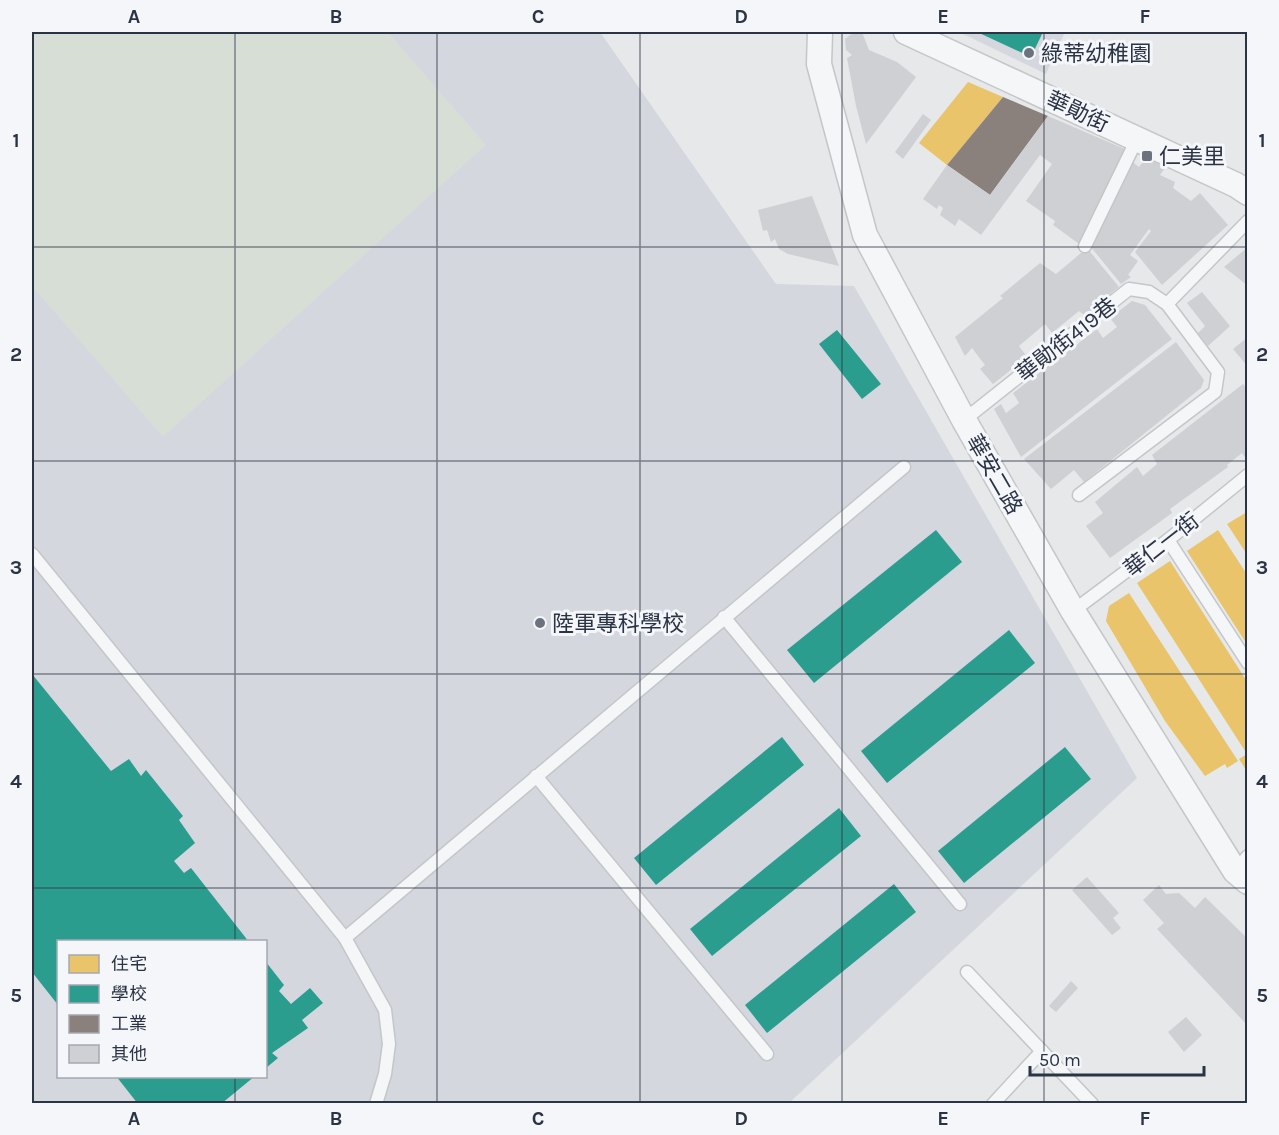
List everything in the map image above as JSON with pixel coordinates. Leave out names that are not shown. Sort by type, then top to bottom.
[{"type":"street","name":"華安二路","points":[[820,32],[819,64],[865,235],[964,420],[1073,610],[1244,870]]},
{"type":"street","name":"華勛街","points":[[906,32],[1236,184],[1248,193]]},
{"type":"lane","points":[[1085,246],[1137,139]]},
{"type":"lane","points":[[1079,495],[1215,392],[1218,372],[1167,304],[1248,221]]},
{"type":"lane","name":"華勛街419巷","points":[[964,420],[1129,289],[1149,292],[1167,304]]},
{"type":"lane","points":[[345,938],[904,466]]},
{"type":"lane","name":"華仁一街","points":[[1073,610],[1246,480]]},
{"type":"lane","points":[[1168,540],[1248,663]]},
{"type":"lane","points":[[32,554],[345,938],[385,1010],[389,1044],[385,1074],[376,1104]]},
{"type":"lane","points":[[724,617],[960,904]]},
{"type":"lane","points":[[536,776],[767,1054]]},
{"type":"lane","points":[[967,972],[1092,1104]]},
{"type":"lane","points":[[993,1104],[1042,1051]]},
{"type":"shaded area","name":"陸軍專科學校","points":[[32,32],[600,32],[776,284],[854,286],[1137,778],[789,1103],[32,1103]]},
{"type":"shaded area","points":[[32,32],[388,32],[486,145],[163,437],[32,286]]},
{"type":"shaded area","name":"綠蒂幼稚園","points":[[959,32],[1065,32],[1046,74]]},
{"type":"building: 住宅","points":[[968,82],[1003,97],[947,165],[919,143]]},
{"type":"building: 住宅","points":[[1248,513],[1248,556],[1227,524]]},
{"type":"building: 住宅","points":[[1218,530],[1248,576],[1248,646],[1187,551]]},
{"type":"building: 住宅","points":[[1170,561],[1248,683],[1248,773],[1239,759],[1247,754],[1137,583]]},
{"type":"building: 住宅","points":[[1129,593],[1238,761],[1227,768],[1225,764],[1205,776],[1165,721],[1106,621],[1109,606]]},
{"type":"building: 學校","points":[[977,32],[1043,32],[1031,57]]},
{"type":"building: 學校","points":[[837,330],[881,384],[862,399],[819,344]]},
{"type":"building: 學校","points":[[936,530],[962,562],[814,683],[787,650]]},
{"type":"building: 學校","points":[[1009,630],[1035,663],[887,783],[861,751]]},
{"type":"building: 學校","points":[[32,674],[111,771],[129,759],[141,776],[146,770],[183,816],[179,820],[195,843],[174,861],[184,873],[191,868],[247,940],[57,940],[57,1004],[32,972]]},
{"type":"building: 學校","points":[[782,737],[804,765],[656,885],[634,858]]},
{"type":"building: 學校","points":[[1065,747],[1091,779],[964,883],[938,851]]},
{"type":"building: 學校","points":[[839,808],[861,836],[712,956],[690,929]]},
{"type":"building: 學校","points":[[894,884],[916,912],[767,1033],[745,1005]]},
{"type":"building: 學校","points":[[267,963],[284,985],[279,991],[291,1004],[310,988],[323,1003],[302,1020],[308,1028],[272,1053],[278,1058],[267,1067]]},
{"type":"building: 學校","points":[[118,1078],[253,1078],[221,1104],[138,1104]]},
{"type":"building: 工業","points":[[1003,97],[1048,116],[990,195],[947,165]]},
{"type":"building: 其他","points":[[854,32],[862,32],[869,50],[897,62],[916,77],[866,144],[847,58],[852,55],[846,50],[845,39]]},
{"type":"building: 其他","points":[[923,114],[931,120],[903,159],[895,152]]},
{"type":"building: 其他","points":[[1048,116],[1127,150],[1125,156],[1139,167],[1147,157],[1165,168],[1160,175],[1175,182],[1173,188],[1191,201],[1200,193],[1228,225],[1162,285],[1135,252],[1151,231],[1149,229],[1130,255],[1138,261],[1128,275],[1131,277],[1121,284],[1086,241],[1082,246],[1053,225],[1055,221],[1026,201],[1052,164],[1040,155],[981,235],[959,219],[955,226],[940,215],[943,208],[939,205],[937,209],[923,199],[947,165],[990,195]]},
{"type":"building: 其他","points":[[812,196],[839,266],[788,254],[779,249],[775,239],[771,242],[767,230],[763,231],[758,210]]},
{"type":"building: 其他","points":[[1248,247],[1248,286],[1224,267]]},
{"type":"building: 其他","points":[[1087,248],[1119,287],[1084,315],[1079,311],[1052,333],[1045,324],[1019,346],[1027,357],[993,384],[980,369],[985,365],[972,348],[965,356],[955,337],[1003,298],[1000,296],[1040,263],[1056,274]]},
{"type":"building: 其他","points":[[1202,292],[1230,326],[1208,346],[1198,333],[1205,326],[1187,303]]},
{"type":"building: 其他","points":[[1132,301],[1145,305],[1172,339],[1021,457],[994,409],[1001,404],[1006,413],[1019,403],[1013,393],[1097,329],[1103,338],[1117,327],[1110,318]]},
{"type":"building: 其他","points":[[1248,337],[1248,367],[1233,349]]},
{"type":"building: 其他","points":[[1176,342],[1204,380],[1201,388],[1084,482],[1074,470],[1051,489],[1024,459]]},
{"type":"building: 其他","points":[[1243,384],[1248,390],[1248,455],[1245,457],[1242,453],[1227,465],[1228,467],[1170,509],[1172,513],[1110,558],[1086,526],[1103,513],[1095,502],[1137,467],[1143,476],[1157,464],[1152,455]]},
{"type":"building: 其他","points":[[1087,877],[1119,913],[1113,918],[1121,928],[1112,935],[1072,890]]},
{"type":"building: 其他","points":[[1159,885],[1166,894],[1179,893],[1195,908],[1205,897],[1248,939],[1248,1026],[1157,929],[1164,923],[1143,900]]},
{"type":"building: 其他","points":[[1071,981],[1078,988],[1056,1012],[1049,1006]]},
{"type":"building: 其他","points":[[1186,1017],[1202,1035],[1184,1052],[1168,1032]]},
{"type":"place","name":"綠蒂幼稚園","points":[[1029,53]]},
{"type":"place","name":"仁美里","points":[[1147,156]]},
{"type":"place","name":"陸軍專科學校","points":[[540,623]]}]
